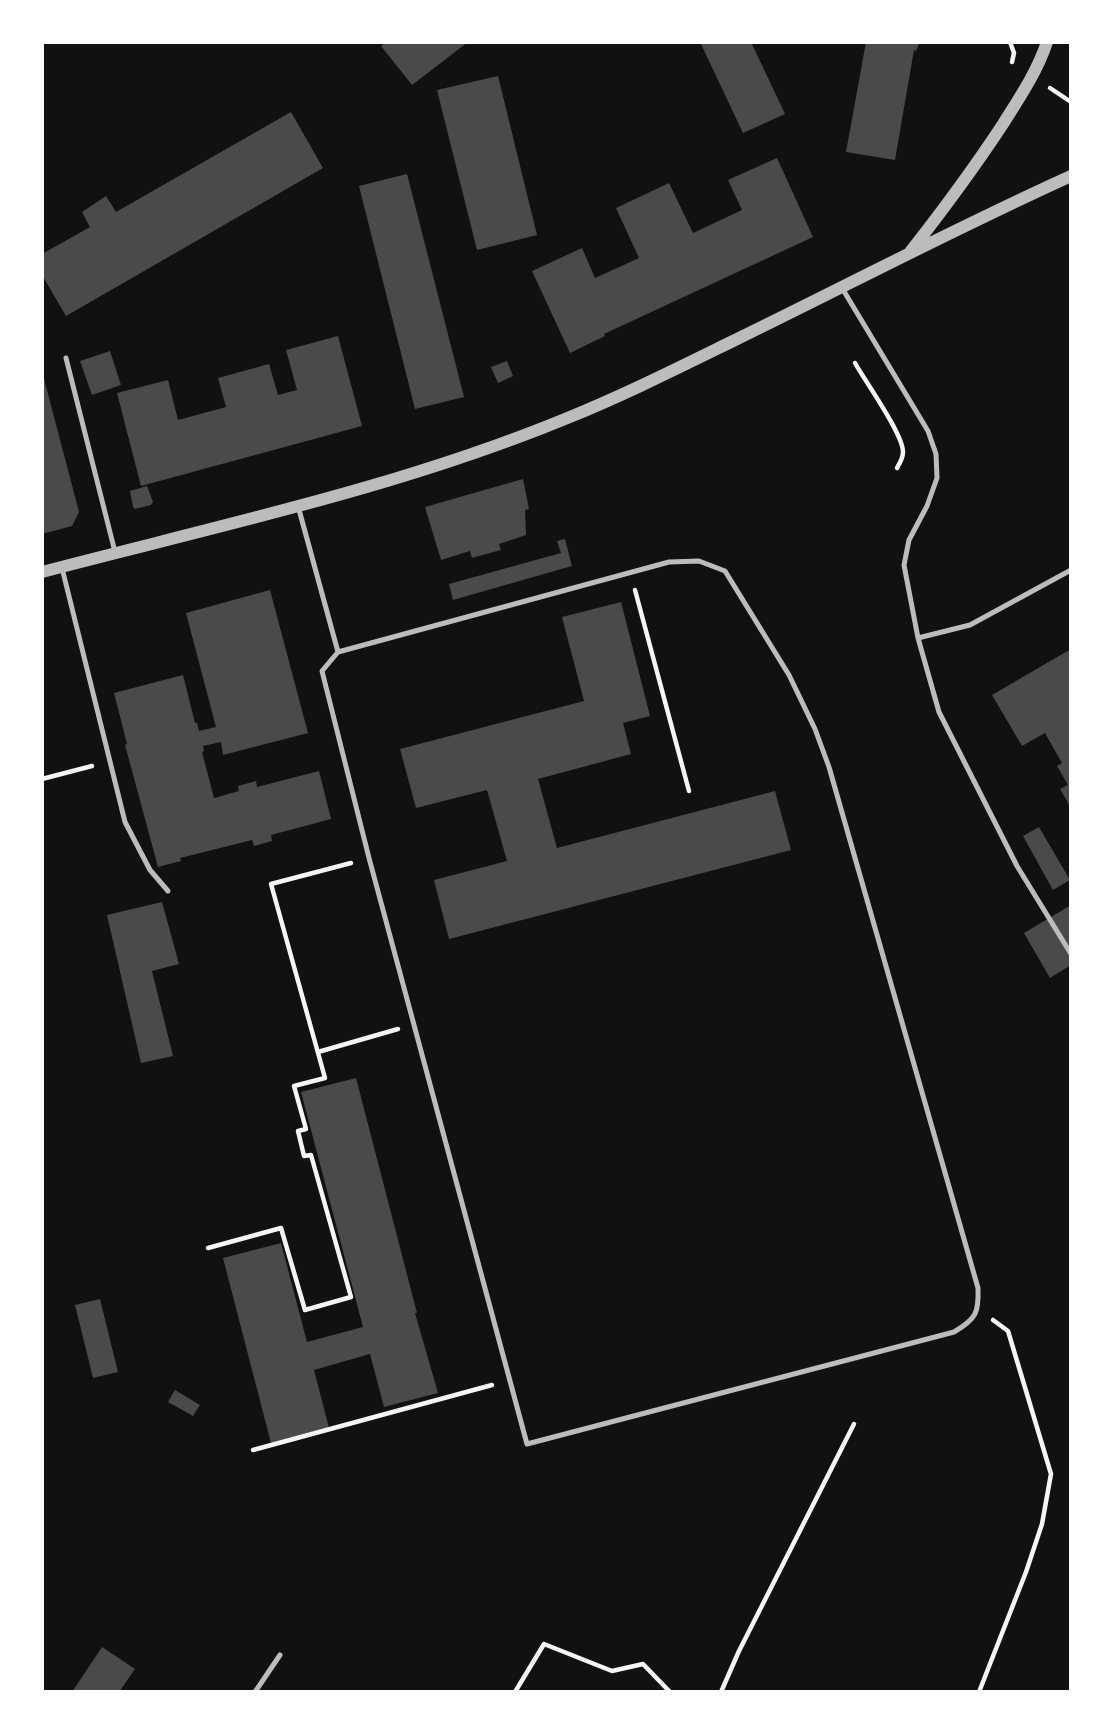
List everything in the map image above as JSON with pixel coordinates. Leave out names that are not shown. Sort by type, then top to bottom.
[{"type":"street","points":[[908,254],[969,176],[1021,97],[1047,42]]},
{"type":"street","points":[[42,572],[298,506],[440,466],[563,420],[646,384],[1071,176]]},
{"type":"lane","points":[[842,288],[928,431],[936,454],[937,478],[927,506],[909,540],[904,565],[918,638],[939,712],[1017,866],[1071,954]]},
{"type":"lane","points":[[66,358],[115,552]]},
{"type":"lane","points":[[298,506],[338,652]]},
{"type":"lane","points":[[699,561],[724,571],[789,675],[830,767],[978,1288],[979,1308],[970,1322],[954,1332],[527,1444],[369,858],[322,671],[338,652],[669,562],[699,561]]},
{"type":"lane","points":[[61,567],[125,822],[150,870],[169,891]]},
{"type":"lane","points":[[918,638],[970,625],[1071,570]]},
{"type":"lane","points":[[255,1692],[280,1655]]},
{"type":"path","points":[[1010,42],[1014,53],[1010,74]]},
{"type":"path","points":[[1046,85],[1071,102]]},
{"type":"path","points":[[855,363],[896,432],[903,450],[897,468]]},
{"type":"path","points":[[631,573],[689,791]]},
{"type":"path","points":[[42,779],[110,761]]},
{"type":"path","points":[[208,1248],[281,1228],[305,1310],[351,1297],[311,1155],[304,1156],[298,1131],[306,1129],[294,1086],[325,1078],[271,884],[369,858]]},
{"type":"path","points":[[318,1052],[414,1025]]},
{"type":"path","points":[[978,1692],[1026,1572],[1042,1524],[1051,1474],[1008,1331],[979,1308]]},
{"type":"path","points":[[253,1450],[510,1380]]},
{"type":"path","points":[[721,1692],[854,1424]]},
{"type":"path","points":[[515,1692],[544,1644],[612,1671],[643,1664],[670,1692]]},
{"type":"building","points":[[386,42],[468,42],[412,85],[381,46]]},
{"type":"building","points":[[700,42],[751,42],[785,114],[743,133]]},
{"type":"building","points":[[866,42],[920,42],[916,51],[914,50],[895,160],[846,152]]},
{"type":"building","points":[[498,76],[537,235],[477,250],[437,90]]},
{"type":"building","points":[[291,112],[323,168],[66,316],[42,275],[42,254],[90,227],[82,212],[106,196],[116,212]]},
{"type":"building","points":[[777,158],[813,237],[604,334],[605,336],[570,353],[532,271],[582,248],[595,278],[639,258],[616,208],[669,183],[693,233],[742,210],[728,180]]},
{"type":"building","points":[[407,174],[464,397],[415,409],[359,186]]},
{"type":"building","points":[[338,336],[362,426],[141,486],[117,393],[168,380],[178,420],[226,407],[218,378],[269,364],[278,395],[297,390],[286,350]]},
{"type":"building","points":[[110,351],[121,385],[92,395],[80,361]]},
{"type":"building","points":[[507,361],[513,376],[498,383],[491,367]]},
{"type":"building","points":[[42,371],[79,512],[72,526],[42,534]]},
{"type":"building","points":[[523,479],[529,509],[525,510],[526,535],[499,544],[501,550],[472,558],[470,551],[441,560],[425,507]]},
{"type":"building","points":[[147,486],[153,502],[135,509],[130,491]]},
{"type":"building","points":[[565,539],[572,566],[453,600],[449,584],[561,553],[557,541]]},
{"type":"building","points":[[270,590],[308,733],[223,755],[221,742],[203,746],[202,752],[214,798],[239,791],[238,786],[256,781],[257,787],[319,771],[331,819],[271,835],[272,841],[254,846],[252,840],[180,858],[181,861],[158,867],[114,693],[183,675],[199,731],[216,727],[186,613]]},
{"type":"building","points":[[621,602],[650,716],[623,723],[631,754],[538,779],[557,848],[775,791],[791,850],[449,939],[434,880],[507,861],[487,790],[416,808],[400,749],[584,701],[562,617]]},
{"type":"building","points":[[1071,649],[1071,808],[1060,789],[1068,785],[1057,766],[1062,763],[1045,733],[1022,746],[992,695]]},
{"type":"building","points":[[1039,827],[1070,880],[1053,890],[1023,836]]},
{"type":"building","points":[[162,902],[179,964],[152,971],[173,1056],[141,1063],[107,915]]},
{"type":"building","points":[[1071,905],[1071,965],[1050,978],[1024,933]]},
{"type":"building","points":[[356,1078],[415,1313],[438,1393],[384,1407],[370,1354],[314,1370],[329,1428],[271,1443],[223,1258],[281,1243],[307,1342],[363,1327],[301,1092]]},
{"type":"building","points":[[100,1299],[118,1372],[93,1378],[75,1305]]},
{"type":"building","points":[[175,1390],[200,1405],[193,1416],[168,1402]]},
{"type":"building","points":[[102,1647],[135,1669],[119,1692],[72,1692]]}]
